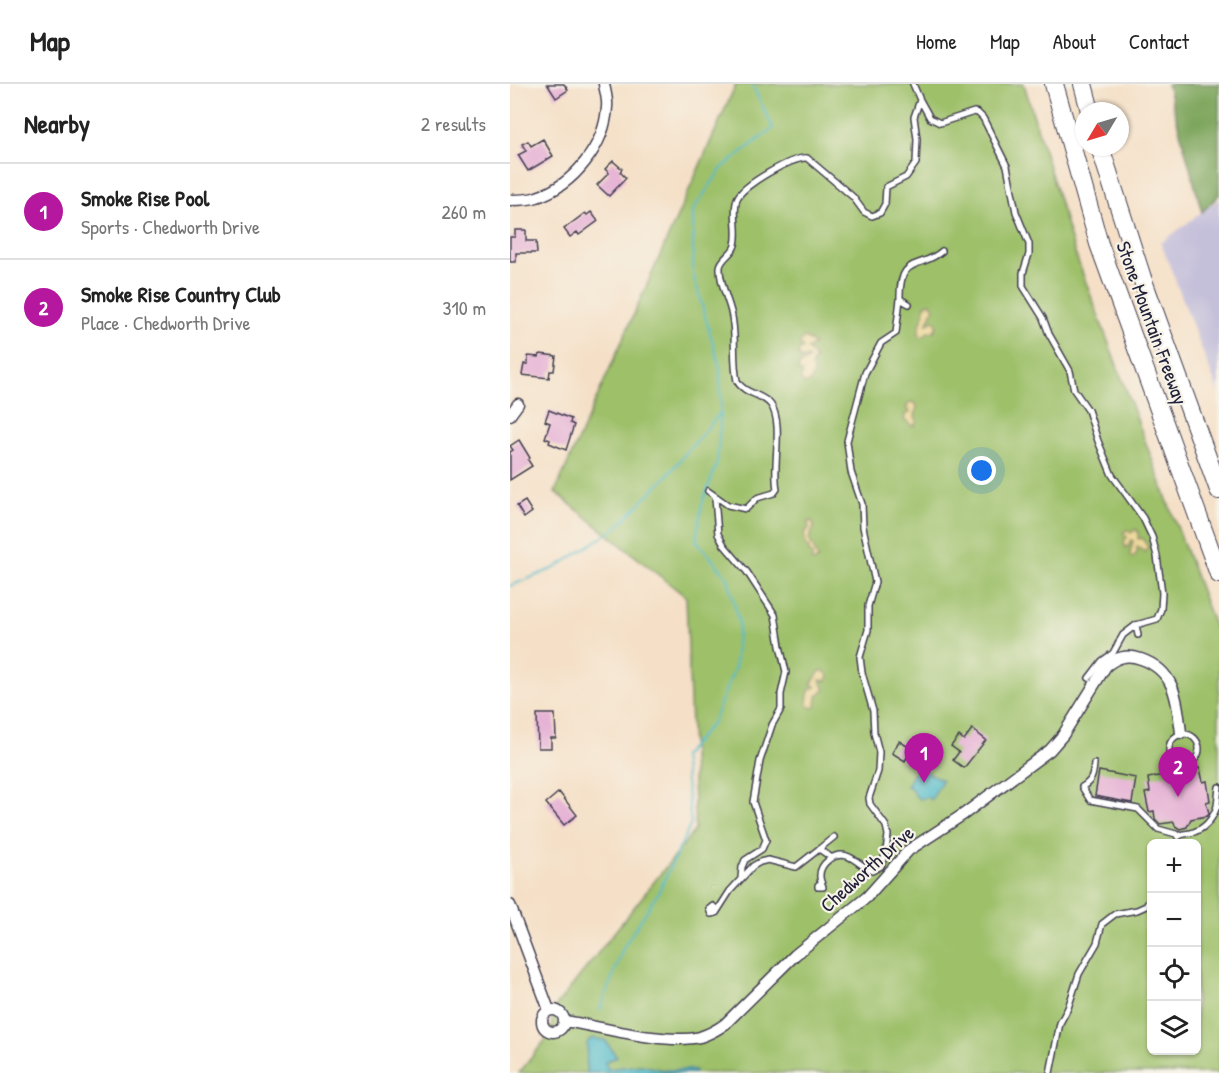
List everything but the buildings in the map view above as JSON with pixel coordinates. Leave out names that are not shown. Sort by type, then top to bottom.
[{"type":"highway","name":"Stone Mountain Freeway","points":[[1054,84],[1099,244],[1219,574]]},
{"type":"highway","points":[[1083,84],[1088,102]]},
{"type":"highway","name":"Stone Mountain Freeway","points":[[1103,156],[1142,278],[1219,490]]},
{"type":"street","points":[[510,200],[537,197],[561,184],[580,168],[595,148],[604,127],[608,106],[604,84]]},
{"type":"street","points":[[510,415],[518,404]]},
{"type":"street","name":"Chedworth Drive","points":[[565,1021],[664,1038],[697,1038],[715,1031],[725,1024],[795,955],[867,897],[909,850],[964,814],[1050,750],[1063,735],[1106,666],[1113,660],[1127,655],[1141,658],[1159,667],[1166,674],[1173,688],[1181,733]]},
{"type":"street","points":[[510,905],[549,1010]]},
{"type":"street","points":[[557,1010],[565,1021],[560,1030],[550,1032],[542,1020],[545,1012],[557,1010]]},
{"type":"lane","points":[[913,84],[930,118],[940,123],[974,112],[983,118],[1007,166],[1016,212],[1030,248],[1023,273],[1023,286],[1043,318],[1049,334],[1070,371],[1074,390],[1088,410],[1112,475],[1147,524],[1156,549],[1162,593],[1161,609],[1157,619],[1136,626],[1122,635],[1113,653],[1102,661],[1089,678]]},
{"type":"lane","points":[[708,491],[715,498],[735,508],[746,509],[758,498],[774,493],[777,489],[775,460],[778,433],[775,417],[769,402],[740,386],[736,381],[736,344],[732,315],[720,272],[722,262],[735,246],[735,208],[739,194],[750,184],[795,159],[807,158],[853,197],[864,212],[876,216],[885,204],[886,187],[906,177],[916,163],[917,139],[914,117],[920,100]]},
{"type":"lane","points":[[820,885],[821,883],[818,887],[823,886],[820,878],[824,864],[832,858],[848,856],[872,871],[881,866],[887,844],[886,826],[870,804],[869,798],[878,771],[879,752],[874,733],[873,711],[862,673],[860,657],[868,630],[868,606],[875,582],[863,527],[862,504],[851,472],[847,441],[864,373],[880,343],[896,333],[903,277],[910,266],[938,255],[942,251]]},
{"type":"lane","points":[[900,299],[909,304]]},
{"type":"lane","points":[[715,498],[718,534],[724,545],[747,572],[775,615],[786,672],[781,694],[782,709],[772,725],[760,761],[753,802],[766,840],[762,849],[745,860],[741,878]]},
{"type":"lane","points":[[1136,626],[1137,635]]},
{"type":"lane","points":[[1181,733],[1190,735],[1199,746],[1198,754],[1189,764],[1177,763],[1168,753],[1170,741],[1181,733]]},
{"type":"lane","points":[[1094,764],[1092,778],[1082,787],[1089,800],[1138,809],[1158,829],[1176,834],[1177,839]]},
{"type":"lane","points":[[1178,839],[1181,834],[1194,832],[1211,820],[1218,806],[1219,787]]},
{"type":"lane","points":[[713,910],[715,908],[712,907],[710,910],[715,912],[716,906],[711,907],[709,909],[711,914],[716,913],[741,878],[753,866],[760,862],[777,861],[796,867],[834,837]]},
{"type":"lane","points":[[819,849],[832,858]]},
{"type":"lane","points":[[1050,1073],[1060,1023],[1068,1008],[1079,974],[1097,943],[1102,924],[1115,914],[1137,910],[1147,904]]},
{"type":"shaded area","points":[[1219,199],[1219,394],[1161,243]]},
{"type":"green space","points":[[736,84],[1024,84],[1075,253],[1219,639],[1219,1073],[519,1073],[551,1033],[553,1010],[695,830],[686,597],[555,492]]},
{"type":"green space","points":[[1167,84],[1219,84],[1219,195],[1202,212]]},
{"type":"sand","points":[[931,303],[934,309],[926,325],[933,320],[937,326],[934,331],[921,337],[919,330],[925,304]]},
{"type":"sand","points":[[805,338],[813,343],[807,349],[815,358],[811,366],[814,373],[810,382],[806,384],[800,380],[803,373],[798,368],[809,359],[808,357],[802,359],[798,355],[803,348],[800,342]]},
{"type":"sand","points":[[910,402],[917,406],[915,417],[917,421],[914,426],[904,420],[905,415],[910,412],[906,408]]},
{"type":"sand","points":[[812,521],[814,527],[809,539],[818,558],[814,562],[811,561],[813,555],[806,546],[804,533],[809,528],[808,522]]},
{"type":"sand","points":[[1136,529],[1138,539],[1142,538],[1148,547],[1144,552],[1137,546],[1137,553],[1132,558],[1130,554],[1133,541],[1131,540],[1128,547],[1125,547],[1124,541],[1127,537],[1123,533],[1128,530],[1131,533]]},
{"type":"sand","points":[[820,671],[824,671],[829,676],[826,681],[820,680],[825,689],[817,696],[814,708],[808,706],[807,701],[809,690],[816,687],[811,684]]},
{"type":"water","points":[[917,767],[942,780],[931,800],[927,797],[919,799],[907,786]]},
{"type":"water","points":[[592,1038],[605,1040],[617,1057],[605,1062],[608,1069],[641,1065],[663,1070],[694,1070],[696,1073],[586,1073],[587,1043]]},
{"type":"waterway","points":[[600,1010],[624,946],[658,893],[691,824],[683,756],[713,722],[735,667],[739,623],[728,578],[696,540],[702,504],[717,463],[721,412],[720,368],[693,274],[693,210],[722,168],[773,128],[752,84]]},
{"type":"waterway","points":[[510,586],[555,568],[616,528],[665,478],[721,412]]},
{"type":"place","name":"Smoke Rise Pool","points":[[924,783]]},
{"type":"place","name":"Smoke Rise Country Club","points":[[1178,797]]}]
